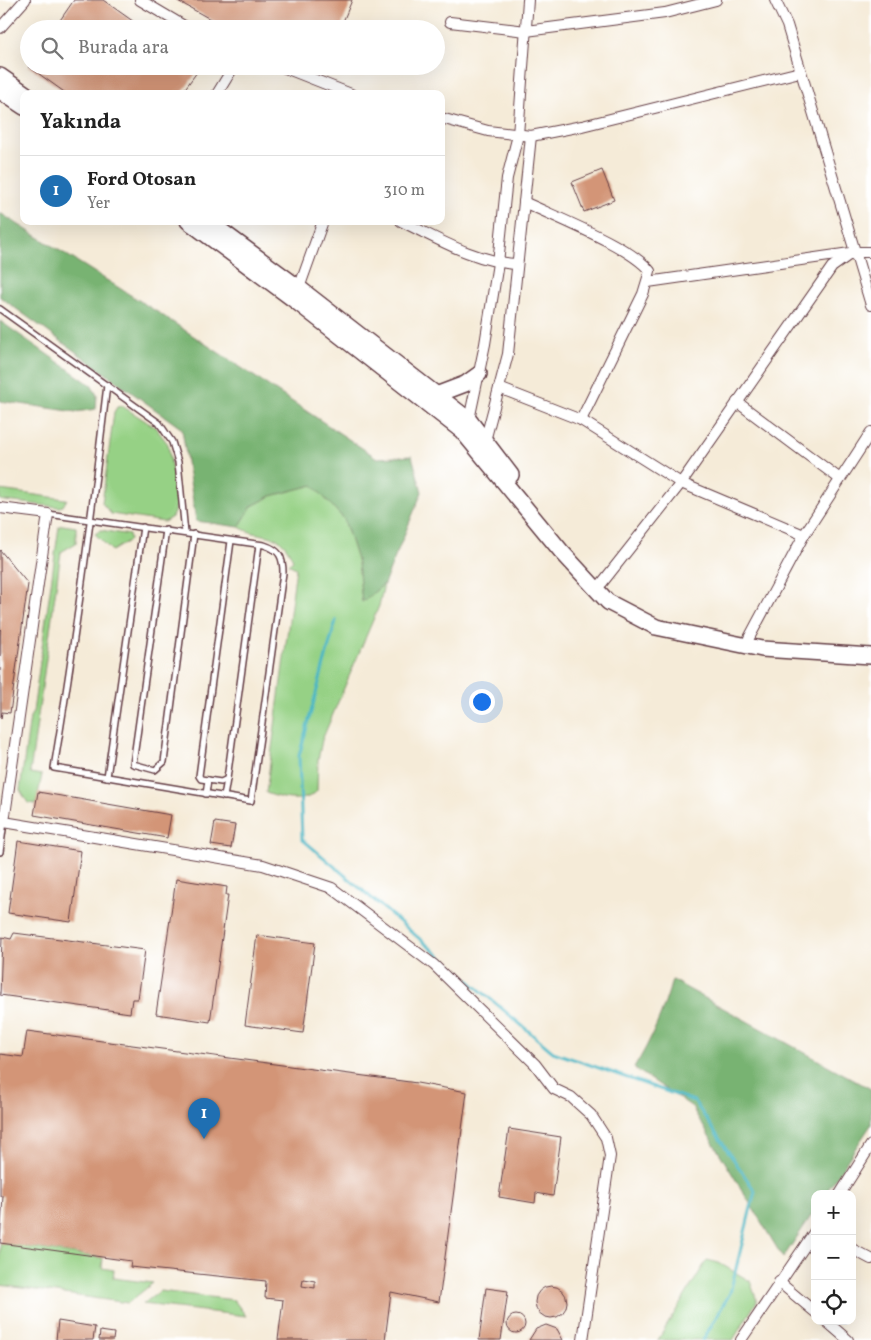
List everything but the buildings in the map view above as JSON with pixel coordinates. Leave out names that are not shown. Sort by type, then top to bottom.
[{"type":"main road","points":[[0,76],[20,90]]},
{"type":"main road","points":[[0,91],[20,104]]},
{"type":"main road","points":[[193,225],[293,299],[462,431],[561,551],[608,602],[656,627],[762,650],[871,656]]},
{"type":"main road","points":[[213,225],[299,288],[468,420],[567,546],[614,594],[659,620],[749,638],[871,648]]},
{"type":"main road","points":[[436,395],[465,384],[479,374]]},
{"type":"street","points":[[0,28],[25,0]]},
{"type":"street","points":[[140,0],[174,20]]},
{"type":"street","points":[[468,420],[479,374],[498,263],[507,178],[518,135],[528,0]]},
{"type":"street","points":[[450,22],[526,31],[665,13],[716,0]]},
{"type":"street","points":[[775,0],[787,25],[853,252],[871,305]]},
{"type":"street","points":[[445,119],[488,131],[531,136],[582,126],[800,72]]},
{"type":"street","points":[[219,90],[229,75]]},
{"type":"street","points":[[303,75],[341,90]]},
{"type":"street","points":[[485,441],[508,354],[531,136]]},
{"type":"street","points":[[524,202],[642,261],[650,271],[648,282],[581,420]]},
{"type":"street","points":[[299,288],[322,225]]},
{"type":"street","points":[[409,225],[454,246],[498,263],[517,264]]},
{"type":"street","points":[[602,583],[681,483],[832,267],[853,252]]},
{"type":"street","points":[[648,282],[853,252],[871,252]]},
{"type":"street","points":[[499,388],[581,420],[681,483],[804,535]]},
{"type":"street","points":[[737,402],[840,480]]},
{"type":"street","points":[[749,638],[804,535],[871,432]]},
{"type":"street","points":[[0,508],[48,514],[4,822],[263,865],[332,888],[434,965],[536,1064],[554,1089],[570,1097],[591,1115],[606,1138],[610,1156],[584,1340]]},
{"type":"street","points":[[843,1190],[871,1145]]},
{"type":"street","points":[[741,1340],[812,1235]]},
{"type":"street","points":[[856,1251],[871,1259]]},
{"type":"street","points":[[779,1282],[811,1309]]},
{"type":"street","points":[[831,1325],[848,1340]]},
{"type":"lane","points":[[0,309],[160,423],[172,442],[178,462],[185,533]]},
{"type":"lane","points":[[48,514],[91,519],[194,534],[259,545],[274,548],[281,555],[283,573],[251,801],[54,768],[91,519],[107,385]]},
{"type":"lane","points":[[107,777],[143,527]]},
{"type":"lane","points":[[166,530],[133,764],[148,769],[155,770],[164,762],[194,534]]},
{"type":"lane","points":[[227,779],[221,782],[199,776],[231,541]]},
{"type":"lane","points":[[224,797],[259,545]]},
{"type":"lane","points":[[206,794],[208,780]]},
{"type":"lane","points":[[0,852],[4,822]]},
{"type":"green space","points":[[0,213],[159,313],[377,458],[412,456],[422,492],[384,584],[362,602],[358,563],[344,519],[313,485],[271,496],[252,506],[239,527],[196,521],[182,429],[0,297]]},
{"type":"green space","points":[[0,321],[91,385],[97,395],[96,409],[76,412],[0,401]]},
{"type":"green space","points":[[122,406],[155,427],[168,444],[177,505],[172,517],[164,522],[111,514],[102,503],[114,412],[117,407]]},
{"type":"green space","points":[[313,485],[344,519],[358,563],[362,602],[384,584],[379,606],[322,740],[318,760],[317,791],[306,798],[293,799],[266,793],[296,568],[288,564],[293,560],[288,550],[277,539],[239,527],[252,506],[271,496]]},
{"type":"green space","points":[[0,490],[67,499],[63,506],[59,507],[5,501],[0,500]]},
{"type":"green space","points":[[59,526],[76,527],[76,543],[61,552],[30,773],[42,775],[36,804],[28,803],[20,790]]},
{"type":"green space","points":[[101,530],[129,535],[130,540],[112,551],[95,534]]},
{"type":"green space","points":[[672,980],[871,1089],[871,1125],[828,1190],[811,1190],[811,1216],[783,1258],[691,1106],[634,1068],[646,1047],[665,1003]]},
{"type":"green space","points":[[0,1243],[103,1258],[102,1268],[114,1270],[113,1278],[153,1283],[128,1303],[0,1285]]},
{"type":"green space","points":[[707,1260],[719,1263],[750,1281],[757,1301],[733,1340],[658,1340]]},
{"type":"green space","points":[[160,1291],[234,1300],[246,1316],[143,1304]]},
{"type":"waterway","points":[[336,620],[299,756],[302,839],[553,1052],[694,1101],[755,1191],[730,1293],[703,1340]]},
{"type":"place","name":"Ford Otosan","points":[[204,1139]]}]
